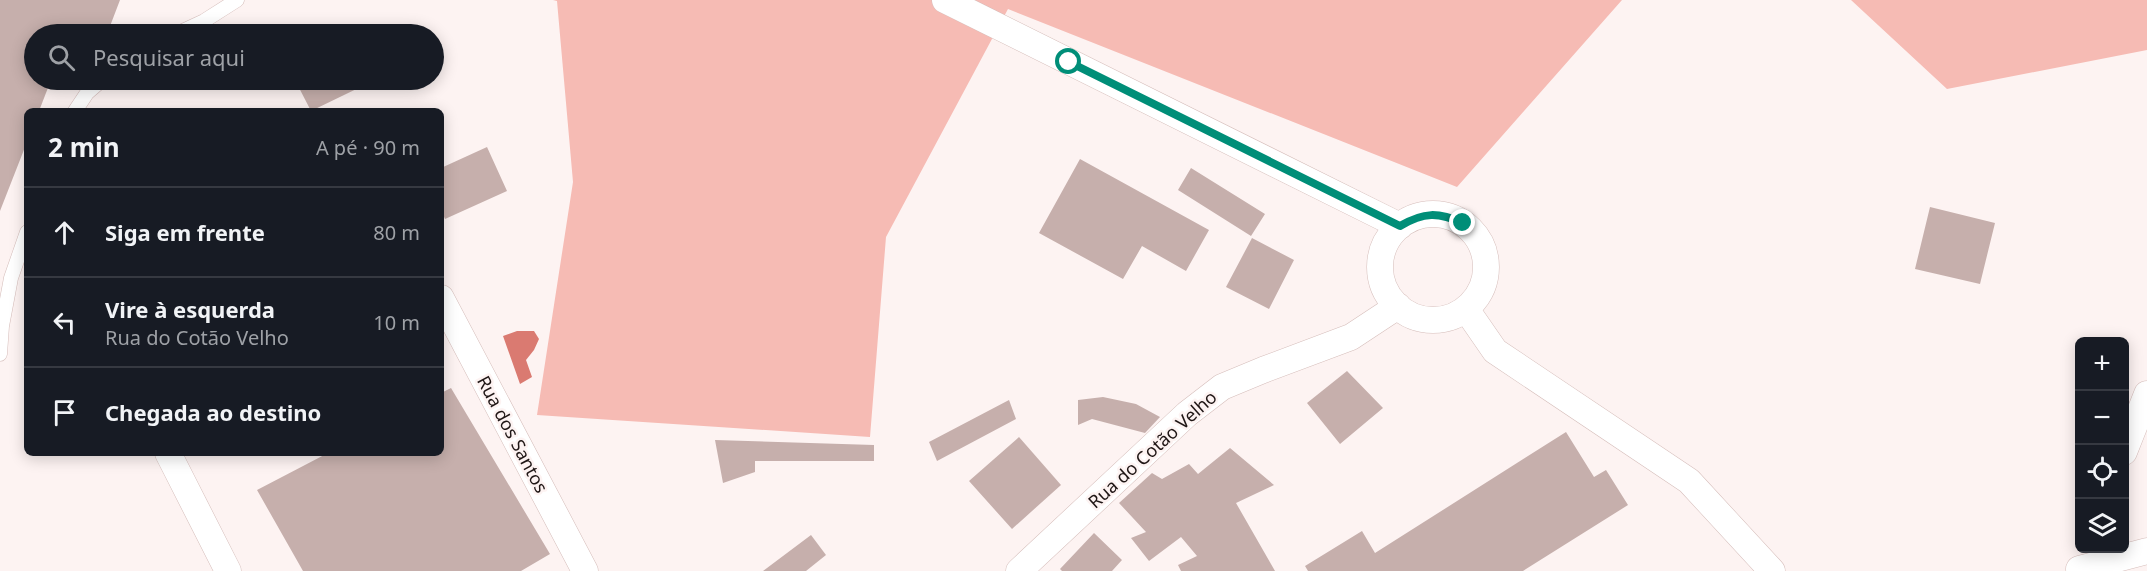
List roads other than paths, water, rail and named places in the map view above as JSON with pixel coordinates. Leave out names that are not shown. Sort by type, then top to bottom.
[{"type":"street","points":[[945,0],[1400,226]]},
{"type":"street","points":[[1431,214],[1447,216],[1463,223],[1475,234],[1483,249],[1486,265],[1484,281],[1477,296],[1466,309],[1454,316],[1425,319],[1410,315],[1388,295],[1382,281],[1380,266],[1389,237],[1400,226],[1414,218],[1431,214]]},
{"type":"street","name":"Rua dos Santos","points":[[444,304],[585,571]]},
{"type":"street","name":"Rua do Cotão Velho","points":[[1019,571],[1187,414],[1222,387],[1351,337],[1398,306]]},
{"type":"street","points":[[1466,309],[1495,351],[1689,481],[1772,571]]},
{"type":"street","points":[[2127,445],[2147,394]]},
{"type":"street","points":[[170,456],[228,571]]},
{"type":"street","points":[[2080,563],[2147,551]]},
{"type":"lane","points":[[198,24],[237,0]]},
{"type":"lane","points":[[77,108],[90,90]]},
{"type":"lane","points":[[0,354],[5,276],[24,238]]}]
